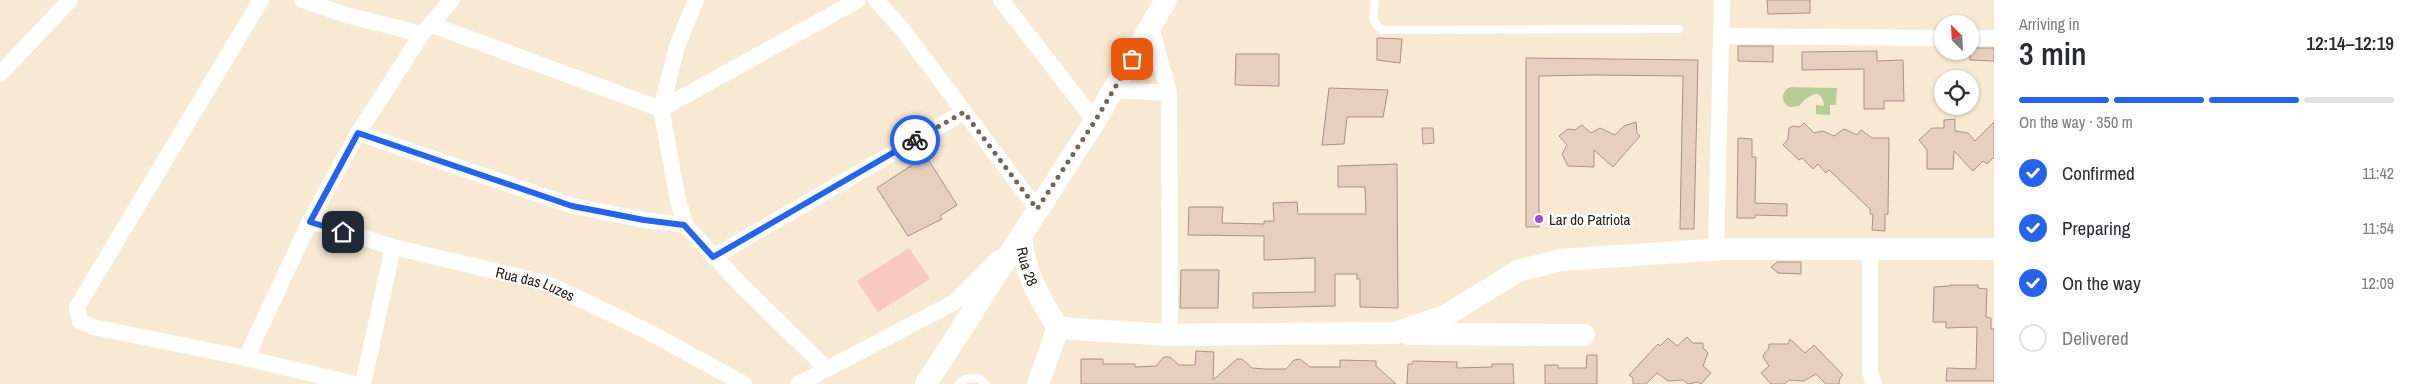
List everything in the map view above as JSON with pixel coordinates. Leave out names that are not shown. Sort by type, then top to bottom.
[{"type":"street","points":[[0,74],[70,0]]},
{"type":"street","points":[[261,0],[77,307],[80,321],[93,328],[246,358],[355,384],[393,247]]},
{"type":"street","points":[[302,0],[346,15],[427,30],[661,109],[858,0]]},
{"type":"street","points":[[246,358],[310,222],[358,133],[427,30],[452,0]]},
{"type":"street","points":[[696,0],[677,46],[661,109],[684,225],[713,257],[826,368]]},
{"type":"street","points":[[876,0],[902,30],[1037,209]]},
{"type":"street","points":[[1001,0],[1095,121]]},
{"type":"street","name":"Rua 28","points":[[1058,328],[1033,284],[1026,267],[1021,236],[1095,121],[1166,0]]},
{"type":"street","points":[[1716,249],[1722,0]]},
{"type":"street","points":[[1151,28],[1169,93],[1170,335]]},
{"type":"street","points":[[1722,36],[1934,38]]},
{"type":"street","points":[[1979,38],[1994,38]]},
{"type":"street","points":[[1114,90],[1169,93]]},
{"type":"street","points":[[713,257],[964,112]]},
{"type":"street","points":[[358,133],[572,206],[644,220],[684,225]]},
{"type":"street","name":"Rua das Luzes","points":[[310,222],[393,247],[546,282],[645,330],[744,384]]},
{"type":"street","points":[[798,384],[955,302],[1021,236]]},
{"type":"street","points":[[926,384],[1021,236]]},
{"type":"street","points":[[1870,248],[1870,372],[1874,384]]},
{"type":"street","points":[[1395,333],[1437,320],[1518,271],[1538,264],[1560,260],[1716,249],[1994,249]]},
{"type":"street","points":[[1460,307],[1455,318],[1456,325],[1460,332],[1471,336]]},
{"type":"street","points":[[1038,384],[1058,328],[1170,335],[1395,333],[1471,336],[1584,335]]},
{"type":"lane","points":[[1375,0],[1373,20],[1376,26],[1382,30],[1679,29]]},
{"type":"lane","points":[[958,384],[965,379],[978,378],[986,384]]},
{"type":"shaded area","points":[[1790,87],[1837,88],[1836,105],[1830,105],[1830,115],[1816,114],[1816,105],[1824,106],[1823,99],[1820,95],[1813,94],[1799,106],[1789,107],[1784,102],[1783,94]]},
{"type":"shaded area","points":[[909,248],[930,279],[878,312],[857,281]]},
{"type":"building","points":[[1767,0],[1810,0],[1810,13],[1768,14]]},
{"type":"building","points":[[1377,38],[1402,39],[1400,63],[1377,60]]},
{"type":"building","points":[[1738,46],[1773,46],[1773,62],[1738,61]]},
{"type":"building","points":[[1979,48],[1994,48],[1994,61],[1970,60],[1979,60]]},
{"type":"building","points":[[1877,51],[1877,61],[1903,60],[1904,101],[1884,101],[1884,109],[1864,109],[1864,69],[1802,70],[1802,52]]},
{"type":"building","points":[[1236,54],[1279,54],[1279,86],[1235,85]]},
{"type":"building","points":[[1526,58],[1698,60],[1694,229],[1680,229],[1683,76],[1539,76],[1539,227],[1526,227]]},
{"type":"building","points":[[1329,88],[1388,90],[1383,117],[1347,117],[1344,144],[1322,145]]},
{"type":"building","points":[[1955,119],[1955,131],[1968,133],[1975,141],[1994,122],[1994,157],[1987,164],[1983,161],[1973,171],[1954,151],[1953,169],[1927,169],[1927,150],[1919,140],[1932,128],[1944,128],[1944,120]]},
{"type":"building","points":[[1636,122],[1637,133],[1640,136],[1613,167],[1594,150],[1594,167],[1568,166],[1562,154],[1567,145],[1559,136],[1568,129],[1575,130],[1582,125],[1591,133],[1600,128],[1615,135],[1624,126]]},
{"type":"building","points":[[1804,123],[1814,133],[1823,131],[1834,136],[1844,129],[1857,135],[1861,130],[1872,138],[1889,138],[1888,214],[1885,214],[1885,231],[1872,230],[1873,214],[1870,214],[1870,209],[1829,170],[1826,173],[1818,164],[1813,169],[1802,158],[1799,160],[1783,145],[1788,139],[1789,128],[1793,126],[1800,127]]},
{"type":"building","points":[[1422,128],[1433,128],[1434,143],[1423,144]]},
{"type":"building","points":[[1738,138],[1752,139],[1752,157],[1756,157],[1755,203],[1787,204],[1787,216],[1755,215],[1755,218],[1737,218]]},
{"type":"building","points":[[926,156],[957,205],[940,216],[942,219],[908,236],[877,188]]},
{"type":"building","points":[[1397,164],[1398,308],[1360,307],[1360,279],[1357,279],[1357,274],[1335,274],[1335,306],[1253,308],[1253,293],[1315,292],[1315,258],[1264,260],[1264,236],[1188,235],[1189,207],[1223,207],[1222,223],[1264,224],[1264,221],[1274,221],[1273,203],[1297,202],[1298,214],[1366,214],[1365,187],[1338,187],[1338,166]]},
{"type":"building","points":[[1777,262],[1801,262],[1801,274],[1778,273],[1771,267]]},
{"type":"building","points":[[1181,270],[1219,270],[1218,308],[1180,308]]},
{"type":"building","points":[[1978,285],[1978,288],[1987,289],[1986,317],[1991,318],[1991,329],[1994,329],[1994,381],[1946,381],[1947,368],[1976,369],[1977,327],[1946,328],[1946,322],[1933,322],[1934,287]]},
{"type":"building","points":[[1687,337],[1693,343],[1703,343],[1703,348],[1708,353],[1703,366],[1711,373],[1701,384],[1698,382],[1688,384],[1683,380],[1668,381],[1657,373],[1646,384],[1633,384],[1633,378],[1629,375],[1658,344],[1660,346],[1668,338],[1677,346]]},
{"type":"building","points":[[1790,339],[1805,353],[1814,345],[1843,375],[1840,378],[1839,384],[1826,384],[1816,374],[1804,381],[1789,380],[1785,384],[1771,384],[1761,373],[1769,366],[1763,357],[1764,354],[1769,348],[1769,344],[1788,344]]},
{"type":"building","points":[[1196,351],[1214,352],[1213,380],[1237,359],[1242,359],[1252,368],[1286,369],[1294,360],[1300,359],[1310,367],[1340,367],[1340,360],[1376,361],[1376,366],[1396,384],[1081,384],[1081,359],[1103,359],[1103,364],[1135,364],[1135,367],[1156,366],[1164,357],[1170,357],[1179,365],[1195,365]]},
{"type":"building","points":[[1587,355],[1597,355],[1597,384],[1545,384],[1545,365],[1558,365],[1558,368],[1586,368]]},
{"type":"building","points":[[1413,361],[1457,362],[1457,368],[1513,364],[1514,384],[1407,384],[1408,364],[1412,364]]},
{"type":"way so far","points":[[915,140],[964,112],[1037,209],[1095,121],[1132,59]]},
{"type":"place","name":"Lar do Patriota","points":[[1539,219]]},
{"type":"route","points":[[343,232],[310,222],[358,133],[572,206],[644,220],[684,225],[713,257],[915,140]]}]
